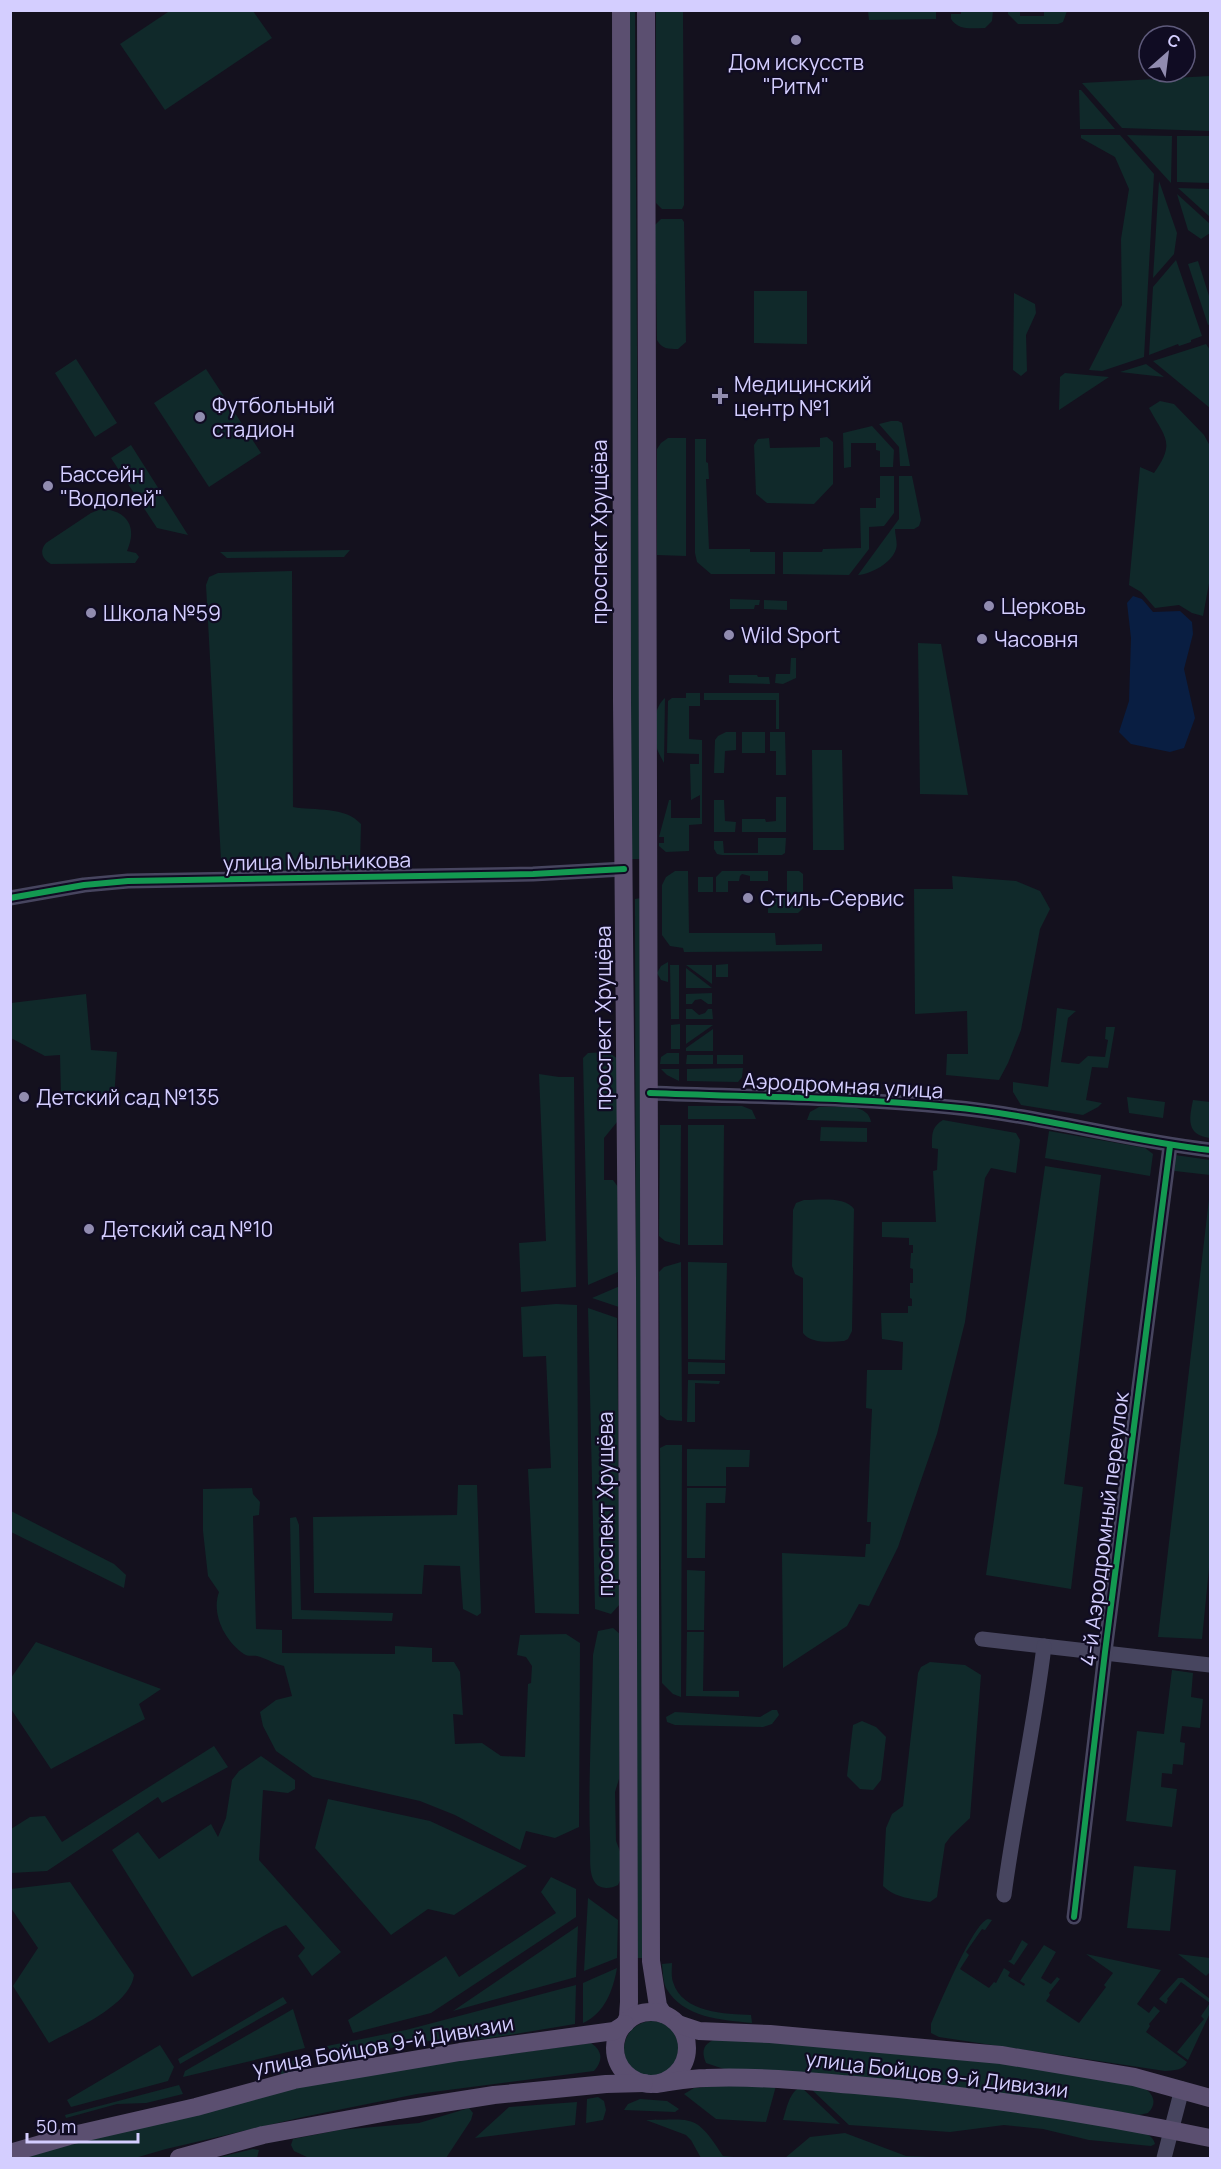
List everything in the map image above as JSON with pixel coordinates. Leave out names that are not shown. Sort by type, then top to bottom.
[{"type":"main road","name":"проспект Хрущёва","points":[[621,10],[628,2002],[628,2017],[625,2024]]},
{"type":"main road","points":[[646,10],[651,1961],[658,2006],[670,2019],[687,2042],[687,2053],[676,2074],[668,2080],[650,2084],[627,2074],[617,2057],[616,2041],[625,2024],[642,2014],[670,2019]]},
{"type":"main road","points":[[624,868],[649,865]]},
{"type":"main road","name":"улица Бойцов 9-й Дивизии","points":[[670,2019],[699,2031],[770,2034],[1001,2055],[1134,2077],[1210,2098]]},
{"type":"main road","name":"улица Бойцов 9-й Дивизии","points":[[10,2153],[294,2080],[460,2052],[614,2031],[625,2024]]},
{"type":"main road","name":"улица Бойцов 9-й Дивизии","points":[[179,2158],[304,2126],[494,2095],[606,2084],[650,2084],[704,2078],[788,2079],[898,2088],[989,2100],[1210,2138]]},
{"type":"street","name":"улица Мыльникова","points":[[10,898],[84,885],[128,881],[533,874],[624,868]]},
{"type":"street","name":"Аэродромная улица","points":[[650,1093],[951,1107],[1003,1114],[1170,1146],[1210,1150]]},
{"type":"street","name":"4-й Аэродромный переулок","points":[[1074,1917],[1105,1652],[1170,1146]]},
{"type":"street","points":[[982,1639],[1210,1665]]},
{"type":"street","points":[[1004,1895],[1010,1844],[1040,1682],[1044,1646]]},
{"type":"street","points":[[1164,2158],[1182,2089]]},
{"type":"green space","points":[[171,10],[253,11],[272,38],[165,110],[120,44]]},
{"type":"green space","points":[[626,11],[635,11],[640,859],[630,859]]},
{"type":"green space","points":[[656,11],[683,11],[684,205],[682,209],[662,209],[656,203]]},
{"type":"green space","points":[[868,11],[936,11],[936,19],[869,20]]},
{"type":"green space","points":[[961,11],[993,11],[992,21],[985,28],[962,27],[951,19],[951,14],[961,14]]},
{"type":"green space","points":[[1008,11],[1020,11],[1020,16],[1044,16],[1044,11],[1067,11],[1063,22],[1058,24],[1018,24],[1008,14]]},
{"type":"green space","points":[[1210,76],[1210,131],[1122,128],[1082,83],[1137,80],[1137,84],[1197,84],[1197,77]]},
{"type":"green space","points":[[1079,90],[1081,90],[1115,129],[1080,129]]},
{"type":"green space","points":[[1081,135],[1120,135],[1154,174],[1144,357],[1102,371],[1089,370],[1122,305],[1121,239],[1129,189],[1115,157],[1081,138]]},
{"type":"green space","points":[[1127,135],[1172,136],[1171,183]]},
{"type":"green space","points":[[1177,136],[1210,136],[1210,183],[1177,182]]},
{"type":"green space","points":[[1159,181],[1177,233],[1174,254],[1153,278]]},
{"type":"green space","points":[[1178,188],[1210,189],[1210,217]]},
{"type":"green space","points":[[1177,194],[1210,224],[1210,233],[1201,239],[1188,230]]},
{"type":"green space","points":[[661,219],[682,219],[684,222],[686,342],[678,349],[666,348],[657,340],[655,225]]},
{"type":"green space","points":[[1176,260],[1202,336],[1191,342],[1179,346],[1178,344],[1149,355],[1153,287]]},
{"type":"green space","points":[[1198,261],[1210,299],[1210,324],[1208,325],[1188,264]]},
{"type":"green space","points":[[754,291],[807,291],[807,344],[754,343]]},
{"type":"green space","points":[[1014,293],[1035,304],[1036,313],[1026,335],[1027,371],[1021,376],[1013,370]]},
{"type":"green space","points":[[1206,344],[1210,350],[1210,408],[1153,361]]},
{"type":"green space","points":[[76,359],[117,423],[95,437],[55,373]]},
{"type":"green space","points":[[1146,364],[1164,377],[1120,372]]},
{"type":"green space","name":"Футбольный стадион","points":[[206,369],[261,453],[209,487],[154,403]]},
{"type":"green space","points":[[1065,373],[1109,377],[1059,410],[1060,377]]},
{"type":"green space","points":[[1160,401],[1174,404],[1204,435],[1210,446],[1210,578],[1203,616],[1192,613],[1179,605],[1155,608],[1141,592],[1129,585],[1140,467],[1154,473],[1165,454],[1166,440],[1149,408]]},
{"type":"green space","points":[[891,421],[902,423],[910,466],[900,466],[899,447],[879,424]]},
{"type":"green space","points":[[872,426],[894,450],[893,467],[880,467],[880,451],[876,450],[876,443],[851,443],[851,467],[844,468],[843,433]]},
{"type":"green space","points":[[827,437],[833,442],[833,484],[814,504],[767,503],[756,494],[754,445],[758,439],[769,438],[770,448],[820,447],[820,438]]},
{"type":"green space","points":[[668,438],[686,438],[686,556],[657,555],[657,449]]},
{"type":"green space","points":[[695,439],[706,439],[709,479],[706,479],[709,549],[750,549],[750,552],[775,552],[775,574],[711,574],[697,562],[695,553]]},
{"type":"green space","points":[[131,445],[188,535],[157,528],[111,458]]},
{"type":"green space","points":[[880,476],[894,476],[894,513],[884,526],[869,527],[869,549],[849,575],[783,574],[783,552],[822,552],[823,549],[861,548],[860,508],[876,508],[876,498],[880,498]]},
{"type":"green space","points":[[899,476],[912,476],[921,520],[919,526],[914,529],[895,529],[897,547],[890,559],[875,570],[858,575],[899,519]]},
{"type":"green space","points":[[101,509],[118,513],[128,521],[131,534],[127,551],[136,553],[139,557],[135,563],[51,564],[45,560],[42,552],[46,543],[91,513]]},
{"type":"green space","points":[[350,550],[344,557],[227,558],[220,552]]},
{"type":"green space","points":[[292,571],[293,807],[347,814],[361,824],[360,863],[354,871],[232,871],[221,860],[206,585],[209,577],[218,573]]},
{"type":"green space","points":[[730,599],[760,600],[759,605],[755,605],[754,609],[730,609]]},
{"type":"green space","points":[[764,600],[787,601],[787,610],[764,609]]},
{"type":"green space","points":[[918,643],[941,644],[968,795],[920,794]]},
{"type":"green space","points":[[791,658],[796,658],[796,678],[783,684],[775,683],[776,674],[790,674]]},
{"type":"green space","points":[[729,675],[769,677],[770,684],[729,683]]},
{"type":"green space","points":[[686,693],[700,693],[700,706],[689,706],[689,739],[702,740],[702,824],[689,825],[689,851],[666,852],[659,846],[659,843],[664,843],[664,837],[659,837],[669,800],[671,800],[671,818],[700,818],[700,795],[691,800],[690,764],[699,764],[699,754],[667,753],[668,701],[672,698],[686,698]]},
{"type":"green space","points":[[704,693],[779,693],[779,729],[776,729],[776,700],[704,700]]},
{"type":"green space","points":[[665,698],[664,763],[657,747],[654,726],[658,707]]},
{"type":"green space","points":[[726,732],[736,732],[736,750],[725,751],[724,773],[714,773],[715,740]]},
{"type":"green space","points":[[742,732],[765,732],[765,753],[742,753]]},
{"type":"green space","points":[[770,732],[785,732],[786,775],[776,775],[776,751],[770,751]]},
{"type":"green space","points":[[812,750],[842,750],[844,850],[813,850]]},
{"type":"green space","points":[[776,797],[786,797],[786,832],[742,832],[742,819],[776,821]]},
{"type":"green space","points":[[714,800],[724,800],[725,821],[736,822],[735,832],[714,832]]},
{"type":"green space","points":[[758,838],[786,838],[785,853],[782,855],[722,855],[717,854],[714,849],[714,841],[723,841],[724,853],[758,853]]},
{"type":"green space","points":[[675,871],[688,871],[689,933],[775,933],[776,945],[822,944],[822,951],[684,952],[683,948],[670,946],[662,935],[662,885],[666,877]]},
{"type":"green space","points":[[722,871],[768,871],[768,881],[750,881],[750,876],[742,874],[739,881],[728,881],[728,892],[716,892],[716,877]]},
{"type":"green space","points":[[787,871],[799,871],[803,874],[803,908],[798,913],[768,913],[768,904],[775,904],[775,892],[787,892]]},
{"type":"green space","points":[[952,876],[1016,881],[1040,891],[1050,909],[1040,929],[1021,1030],[999,1080],[946,1075],[947,1054],[968,1054],[967,1011],[915,1014],[914,889],[953,889]]},
{"type":"green space","points":[[698,877],[713,877],[713,892],[698,892]]},
{"type":"green space","points":[[641,898],[645,1958],[637,1958],[635,899]]},
{"type":"green space","points":[[668,962],[668,982],[661,980],[657,973],[661,966]]},
{"type":"green space","points":[[728,964],[728,977],[716,977],[716,965]]},
{"type":"green space","points":[[670,965],[679,965],[679,1019],[671,1019]]},
{"type":"green space","points":[[686,965],[712,965],[712,984]]},
{"type":"green space","points":[[686,968],[712,988],[686,988]]},
{"type":"green space","points":[[712,993],[712,1004],[701,999],[695,1000],[692,1004],[686,1004],[686,994]]},
{"type":"green space","points":[[86,994],[91,1050],[117,1052],[114,1100],[61,1096],[60,1055],[45,1056],[11,1038],[11,1003]]},
{"type":"green space","points":[[1057,1008],[1076,1011],[1068,1018],[1061,1062],[1079,1064],[1088,1056],[1105,1057],[1108,1040],[1105,1039],[1106,1027],[1115,1027],[1108,1068],[1092,1067],[1086,1100],[1102,1103],[1083,1115],[1021,1105],[1013,1092],[1013,1082],[1048,1087]]},
{"type":"green space","points":[[686,1009],[692,1009],[699,1015],[712,1009],[713,1019],[686,1019]]},
{"type":"green space","points":[[680,1024],[680,1049],[671,1049],[671,1025]]},
{"type":"green space","points":[[686,1025],[713,1025],[686,1044]]},
{"type":"green space","points":[[713,1029],[713,1051],[686,1051],[686,1048]]},
{"type":"green space","points":[[608,1052],[618,1059],[617,1122],[604,1138],[604,1180],[613,1180],[618,1187],[618,1272],[588,1285],[583,1058],[588,1053]]},
{"type":"green space","points":[[667,1053],[679,1053],[679,1064],[660,1064],[661,1057]]},
{"type":"green space","points":[[687,1055],[713,1055],[713,1064],[686,1064]]},
{"type":"green space","points":[[717,1055],[743,1055],[743,1064],[717,1064]]},
{"type":"green space","points":[[743,1068],[742,1077],[738,1082],[687,1081],[687,1069]]},
{"type":"green space","points":[[661,1069],[679,1069],[679,1081],[667,1075]]},
{"type":"green space","points":[[539,1074],[574,1077],[576,1287],[521,1292],[519,1243],[546,1241]]},
{"type":"green space","points":[[1127,1097],[1165,1102],[1163,1118],[1129,1113]]},
{"type":"green space","points":[[1193,1100],[1210,1102],[1210,1138],[1193,1130],[1190,1120]]},
{"type":"green space","points":[[688,1106],[742,1106],[752,1110],[756,1119],[688,1119]]},
{"type":"green space","points":[[819,1107],[857,1108],[869,1115],[871,1122],[807,1120],[810,1112]]},
{"type":"green space","points":[[943,1120],[1016,1133],[1020,1140],[1016,1173],[991,1168],[985,1178],[965,1322],[937,1434],[898,1547],[869,1606],[859,1604],[847,1626],[783,1668],[782,1553],[865,1557],[866,1544],[870,1544],[871,1522],[867,1522],[872,1409],[866,1408],[867,1370],[902,1370],[903,1342],[882,1339],[881,1313],[908,1313],[908,1306],[912,1306],[910,1283],[913,1283],[913,1269],[910,1268],[913,1245],[909,1245],[909,1238],[882,1237],[882,1222],[936,1222],[933,1171],[937,1170],[938,1149],[932,1148],[932,1139],[934,1129]]},
{"type":"green space","points":[[660,1125],[681,1125],[680,1245],[665,1241],[659,1236]]},
{"type":"green space","points":[[688,1125],[724,1125],[723,1245],[688,1245]]},
{"type":"green space","points":[[821,1127],[867,1128],[867,1142],[820,1141]]},
{"type":"green space","points":[[1049,1131],[1145,1148],[1153,1154],[1150,1176],[1045,1158]]},
{"type":"green space","points":[[1168,1154],[1210,1160],[1210,1175],[1166,1170]]},
{"type":"green space","points":[[1045,1166],[1101,1175],[1064,1484],[1083,1487],[1071,1589],[986,1575]]},
{"type":"green space","points":[[1209,1199],[1210,1558],[1202,1639],[1158,1637]]},
{"type":"green space","points":[[804,1200],[838,1200],[854,1209],[852,1331],[848,1339],[844,1341],[816,1341],[803,1333],[803,1278],[795,1274],[792,1266],[793,1210],[796,1203]]},
{"type":"green space","points":[[681,1262],[682,1421],[667,1420],[660,1415],[659,1272],[664,1267]]},
{"type":"green space","points":[[688,1262],[727,1263],[725,1360],[688,1359]]},
{"type":"green space","points":[[620,1286],[619,1307],[592,1298]]},
{"type":"green space","points":[[577,1305],[579,1614],[535,1613],[528,1469],[551,1468],[546,1356],[523,1357],[521,1307]]},
{"type":"green space","points":[[588,1308],[617,1318],[620,1604],[611,1614],[595,1609]]},
{"type":"green space","points":[[688,1362],[725,1363],[725,1374],[688,1374]]},
{"type":"green space","points":[[688,1380],[720,1381],[719,1384],[695,1383],[695,1422],[687,1422]]},
{"type":"green space","points":[[666,1445],[682,1445],[681,1697],[673,1694],[662,1683],[660,1448]]},
{"type":"green space","points":[[687,1449],[750,1450],[749,1467],[726,1467],[726,1486],[687,1486]]},
{"type":"green space","points":[[458,1485],[477,1485],[481,1613],[477,1616],[463,1609],[460,1566],[424,1565],[422,1594],[314,1593],[313,1517],[457,1515]]},
{"type":"green space","points":[[252,1488],[253,1494],[260,1502],[259,1515],[253,1516],[256,1629],[282,1630],[282,1653],[395,1654],[395,1646],[432,1648],[432,1662],[454,1662],[460,1672],[463,1715],[453,1714],[455,1744],[482,1743],[501,1756],[525,1757],[528,1684],[531,1683],[532,1666],[526,1657],[517,1655],[520,1635],[566,1634],[580,1643],[579,1827],[555,1838],[526,1831],[520,1850],[455,1815],[420,1801],[313,1777],[276,1751],[263,1726],[260,1712],[276,1700],[292,1696],[284,1666],[244,1654],[231,1642],[221,1626],[217,1609],[219,1592],[208,1576],[203,1531],[203,1489]]},
{"type":"green space","points":[[687,1488],[726,1488],[725,1503],[706,1503],[705,1558],[687,1558]]},
{"type":"green space","points":[[11,1511],[114,1564],[126,1575],[124,1588],[11,1532]]},
{"type":"green space","points":[[296,1517],[299,1525],[301,1610],[393,1613],[392,1621],[292,1619],[290,1518]]},
{"type":"green space","points":[[687,1570],[705,1571],[704,1630],[687,1630]]},
{"type":"green space","points":[[613,1628],[622,1636],[619,1779],[615,1792],[616,1841],[621,1854],[622,1876],[618,1885],[605,1888],[596,1884],[590,1866],[589,1794],[593,1655],[598,1631]]},
{"type":"green space","points":[[687,1632],[704,1632],[703,1691],[739,1691],[739,1697],[686,1696]]},
{"type":"green space","points":[[36,1642],[161,1689],[139,1704],[145,1719],[51,1769],[11,1709],[11,1678]]},
{"type":"green space","points":[[930,1662],[965,1665],[981,1675],[970,1818],[945,1844],[937,1897],[930,1902],[899,1896],[883,1886],[886,1828],[892,1814],[903,1806],[918,1673],[921,1667]]},
{"type":"green space","points":[[1172,1670],[1193,1673],[1191,1697],[1203,1699],[1200,1728],[1182,1726],[1180,1742],[1185,1743],[1183,1765],[1173,1764],[1172,1774],[1162,1773],[1161,1787],[1177,1789],[1172,1827],[1126,1821],[1137,1731],[1164,1734]]},
{"type":"green space","points":[[772,1710],[777,1710],[779,1715],[772,1724],[763,1727],[675,1725],[667,1722],[666,1717],[675,1712],[760,1717]]},
{"type":"green space","points":[[862,1721],[876,1727],[886,1737],[881,1780],[873,1790],[860,1789],[847,1776],[853,1725]]},
{"type":"green space","points":[[214,1746],[228,1767],[162,1803],[158,1797],[47,1871],[11,1873],[11,1829],[30,1817],[45,1816],[62,1842]]},
{"type":"green space","points":[[261,1756],[295,1780],[295,1789],[288,1793],[263,1790],[259,1860],[341,1952],[312,1976],[298,1956],[305,1948],[286,1925],[192,1977],[112,1850],[138,1832],[159,1859],[211,1824],[218,1837],[226,1818],[232,1780],[239,1771]]},
{"type":"green space","points":[[328,1799],[430,1821],[527,1866],[454,1915],[428,1909],[391,1935],[315,1848]]},
{"type":"green space","points":[[1134,1866],[1176,1870],[1170,1931],[1127,1928]]},
{"type":"green space","points":[[551,1877],[576,1889],[576,1917],[431,2013],[353,2033],[348,2020],[446,1956],[459,1977],[556,1913],[541,1892]]},
{"type":"green space","points":[[70,1882],[134,1975],[123,1997],[112,2006],[86,2024],[49,2043],[13,1986],[38,1948],[11,1908],[11,1889]]},
{"type":"green space","points":[[588,1898],[618,1920],[617,1958],[584,1971]]},
{"type":"green space","points":[[988,1919],[992,1920],[985,1930],[982,1929],[966,1952],[969,1955],[960,1969],[989,1988],[994,1982],[996,1983],[1004,1968],[1010,1972],[1008,1976],[1024,1986],[1025,1984],[1020,1981],[1044,1945],[1056,1952],[1041,1978],[1051,1984],[1057,1977],[1060,1979],[1046,2001],[1079,2023],[1106,1987],[1104,1985],[1113,1973],[1086,1954],[1161,1970],[1137,2004],[1149,2013],[1154,2006],[1160,2011],[1149,2024],[1146,2032],[1187,2062],[1185,2065],[1178,2070],[1165,2071],[939,2037],[931,2033],[931,2024],[965,1949]]},
{"type":"green space","points":[[578,1926],[576,1977],[453,2011]]},
{"type":"green space","points":[[1022,1940],[1028,1944],[1014,1965],[1008,1961],[1011,1960]]},
{"type":"green space","points":[[1178,1954],[1210,1958],[1210,1972],[1206,1976]]},
{"type":"green space","points":[[672,1963],[673,1982],[685,2000],[706,2010],[751,2015],[752,2023],[716,2019],[682,2006],[673,1998],[664,1982],[662,1964]]},
{"type":"green space","points":[[617,1968],[607,2000],[591,2019],[583,2023],[583,1983]]},
{"type":"green space","points":[[1178,1978],[1183,1978],[1210,1999],[1210,2003],[1181,1982],[1167,1999],[1166,2004],[1159,1999]]},
{"type":"green space","points":[[576,1985],[575,2024],[485,2039],[435,2040],[394,2047],[378,2054],[343,2059],[333,2054],[327,2046],[406,2030]]},
{"type":"green space","points":[[283,1997],[287,2003],[180,2064],[178,2059]]},
{"type":"green space","points":[[1210,2003],[1210,2013],[1188,2060],[1177,2052],[1204,2019],[1201,2016]]},
{"type":"green space","points":[[293,2009],[305,2048],[183,2077],[185,2071]]},
{"type":"green space","points":[[646,2021],[658,2021],[668,2025],[676,2033],[680,2049],[676,2065],[668,2073],[658,2077],[646,2077],[636,2073],[628,2065],[624,2055],[624,2043],[628,2033],[636,2025]]},
{"type":"green space","points":[[719,2038],[1001,2062],[1140,2086],[1151,2094],[1153,2105],[1148,2113],[1139,2115],[1008,2094],[727,2070],[706,2063],[704,2058],[707,2044]]},
{"type":"green space","points":[[591,2043],[600,2053],[599,2064],[594,2071],[417,2094],[303,2117],[135,2158],[23,2158],[161,2118],[297,2088],[412,2067]]},
{"type":"green space","points":[[160,2045],[174,2067],[168,2081],[71,2107],[67,2100]]},
{"type":"green space","points":[[308,2056],[307,2066],[297,2075],[282,2075],[275,2066]]},
{"type":"green space","points":[[179,2085],[183,2094],[146,2103],[117,2104],[66,2118],[65,2115]]},
{"type":"green space","points":[[724,2085],[776,2086],[766,2122],[716,2119],[684,2094],[694,2088]]},
{"type":"green space","points":[[801,2087],[840,2124],[783,2120],[791,2096]]},
{"type":"green space","points":[[810,2088],[945,2101],[1141,2131],[1148,2134],[1155,2144],[1151,2146],[1089,2140],[1043,2129],[1004,2125],[950,2132],[849,2125]]},
{"type":"green space","points":[[598,2097],[604,2101],[606,2110],[603,2120],[586,2123],[587,2099]]},
{"type":"green space","points":[[640,2099],[667,2101],[679,2109],[675,2112],[624,2110],[628,2104]]},
{"type":"green space","points":[[577,2102],[575,2125],[475,2138],[509,2107]]},
{"type":"green space","points":[[469,2108],[473,2113],[471,2120],[446,2158],[309,2158],[294,2151],[291,2145],[293,2139],[339,2130],[419,2123]]},
{"type":"green space","points":[[646,2120],[692,2122],[706,2132],[723,2156],[744,2158],[701,2158],[686,2135]]},
{"type":"green space","points":[[845,2133],[906,2156],[955,2158],[785,2158],[810,2137]]},
{"type":"green space","points":[[253,2149],[259,2150],[257,2158],[216,2158]]},
{"type":"water","points":[[1133,596],[1142,599],[1153,612],[1180,611],[1192,622],[1193,634],[1184,669],[1195,718],[1184,748],[1170,752],[1131,744],[1119,732],[1129,701],[1131,638],[1127,603]]},
{"type":"cycle path","points":[[10,898],[84,885],[128,881],[533,874],[624,869]]},
{"type":"cycle path","points":[[650,1093],[838,1099],[950,1107],[1016,1116],[1210,1150]]},
{"type":"cycle path","points":[[1074,1917],[1105,1652],[1170,1146]]},
{"type":"place","name":"Дом искусств \"Ритм\"","points":[[796,40]]},
{"type":"place","name":"Медицинский центр №1","points":[[720,396]]},
{"type":"place","name":"Футбольный стадион","points":[[200,417]]},
{"type":"place","name":"Бассейн \"Водолей\"","points":[[48,486]]},
{"type":"place","name":"Церковь","points":[[989,606]]},
{"type":"place","name":"Школа №59","points":[[91,613]]},
{"type":"place","name":"Wild Sport","points":[[729,635]]},
{"type":"place","name":"Часовня","points":[[982,639]]},
{"type":"place","name":"Стиль-Сервис","points":[[748,898]]},
{"type":"place","name":"Детский сад №135","points":[[24,1097]]},
{"type":"place","name":"Детский сад №10","points":[[89,1229]]}]
